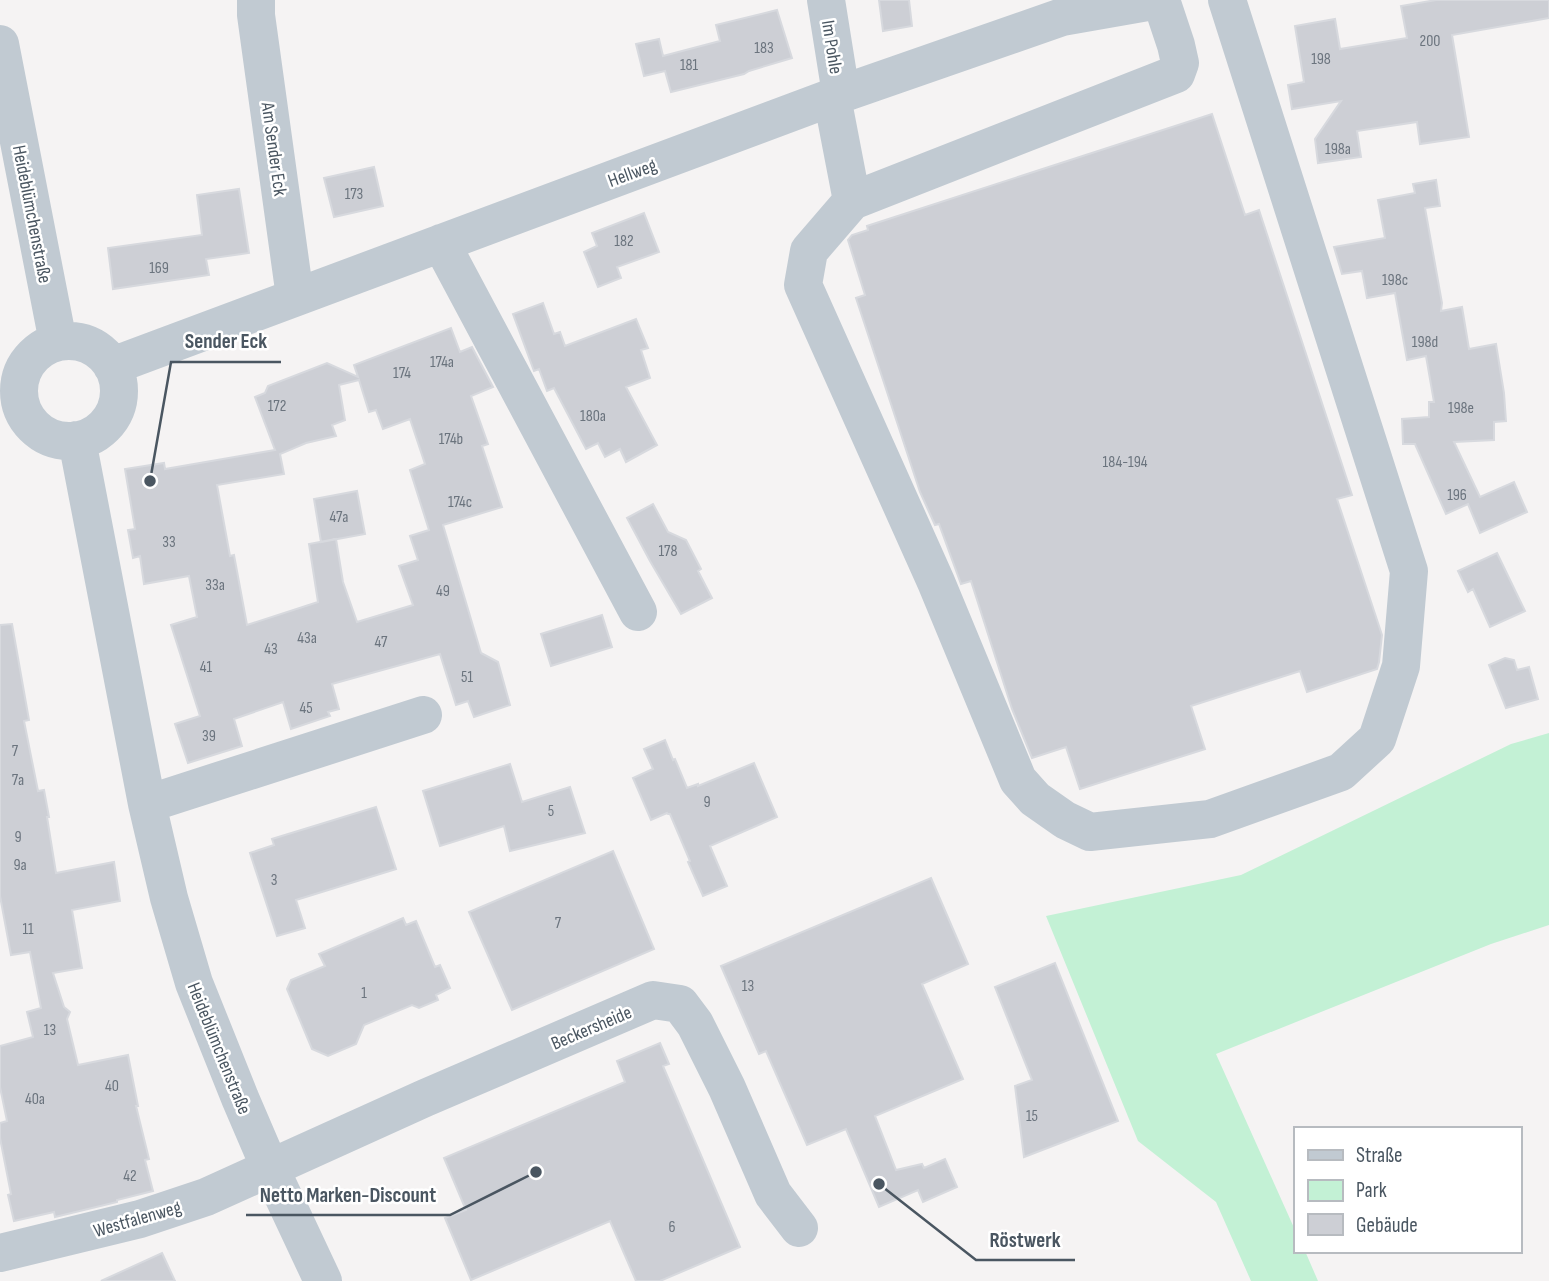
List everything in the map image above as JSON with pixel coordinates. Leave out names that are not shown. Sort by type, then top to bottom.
[{"type":"street","name":"Am Sender Eck","points":[[256,0],[295,297]]},
{"type":"street","name":"Im Pohle","points":[[826,0],[852,201]]},
{"type":"street","name":"Hellweg","points":[[112,366],[837,95],[1062,17],[1160,0]]},
{"type":"street","points":[[1160,0],[1177,45],[1180,63],[1176,74],[852,201],[809,251],[803,285],[936,582],[1018,780],[1035,799],[1065,820],[1090,832],[1210,819],[1341,772],[1377,739],[1401,666],[1409,571],[1227,0]]},
{"type":"street","name":"Heideblümchenstraße","points":[[0,44],[58,342]]},
{"type":"street","points":[[441,243],[638,612]]},
{"type":"street","points":[[74,341],[89,345],[102,354],[112,366],[118,396],[114,412],[105,425],[93,435],[78,440],[60,440],[44,434],[11,412],[19,391],[21,375],[30,360],[42,349],[58,342],[74,341]]},
{"type":"street","name":"Heideblümchenstraße","points":[[78,440],[147,804],[169,898],[194,984],[270,1168],[323,1281]]},
{"type":"street","points":[[147,804],[424,715]]},
{"type":"street","name":"Beckersheide","points":[[270,1168],[653,1000],[680,1004],[695,1024],[727,1088],[773,1194],[799,1228]]},
{"type":"street","name":"Westfalenweg","points":[[0,1253],[141,1219],[206,1197],[270,1168]]},
{"type":"green space","points":[[1549,733],[1549,925],[1491,944],[1216,1054],[1294,1228],[1294,1253],[1306,1253],[1318,1281],[1251,1281],[1216,1202],[1138,1141],[1046,916],[1241,875],[1511,744]]},
{"type":"building","points":[[879,0],[909,0],[912,26],[883,31]]},
{"type":"building","points":[[1436,0],[1549,0],[1549,18],[1452,35],[1469,137],[1420,144],[1417,122],[1357,131],[1361,157],[1318,163],[1315,139],[1341,101],[1292,109],[1288,85],[1304,82],[1295,26],[1335,19],[1340,49],[1407,38],[1401,6]]},
{"type":"building","points":[[777,10],[792,58],[744,74],[671,92],[665,71],[644,76],[636,44],[659,39],[663,56],[720,41],[716,25]]},
{"type":"building","points":[[1212,114],[1245,215],[1259,210],[1352,495],[1337,499],[1382,635],[1379,662],[1377,669],[1307,692],[1300,671],[1191,706],[1205,749],[1080,789],[1066,747],[1032,758],[1012,709],[971,581],[961,584],[939,524],[935,525],[920,492],[856,298],[865,295],[848,240],[852,235],[868,230],[867,226]]},
{"type":"building","points":[[374,167],[383,206],[334,217],[324,178]]},
{"type":"building","points":[[1436,180],[1440,206],[1425,208],[1442,303],[1441,311],[1462,307],[1469,349],[1496,344],[1506,421],[1494,422],[1494,440],[1454,442],[1480,497],[1514,482],[1527,512],[1480,533],[1468,504],[1446,514],[1415,444],[1403,444],[1402,419],[1429,417],[1429,402],[1434,402],[1426,356],[1407,360],[1395,293],[1367,298],[1362,271],[1342,274],[1334,247],[1385,238],[1378,200],[1415,193],[1413,184]]},
{"type":"building","points":[[239,189],[249,253],[206,259],[209,275],[113,289],[108,248],[202,235],[197,195]]},
{"type":"building","points":[[644,213],[659,252],[617,267],[621,278],[598,287],[584,252],[597,246],[592,233]]},
{"type":"building","points":[[543,303],[554,334],[560,332],[565,346],[636,319],[648,348],[641,350],[650,378],[626,387],[657,445],[626,462],[620,449],[605,457],[598,443],[586,449],[554,388],[547,391],[539,369],[534,371],[513,314]]},
{"type":"building","points":[[451,328],[460,352],[472,347],[493,387],[471,396],[488,444],[482,446],[502,507],[443,525],[481,653],[498,662],[510,705],[474,717],[468,701],[456,705],[440,654],[332,684],[339,709],[328,712],[330,716],[291,729],[283,702],[234,719],[242,746],[188,763],[175,724],[200,716],[171,625],[197,617],[189,576],[144,584],[140,556],[133,558],[128,530],[135,529],[125,469],[164,463],[165,469],[275,450],[255,397],[265,393],[268,386],[327,363],[358,377],[354,365]],"holes":[[[359,380],[369,412],[376,410],[383,429],[410,419],[425,464],[410,470],[429,530],[410,536],[418,560],[399,566],[413,605],[357,622],[343,582],[336,539],[309,544],[318,602],[247,625],[234,555],[230,556],[217,485],[284,474],[280,454],[306,443],[336,436],[332,425],[345,420],[339,385]]]},
{"type":"building","points":[[357,491],[365,534],[321,542],[314,499]]},
{"type":"building","points":[[653,504],[668,532],[686,540],[712,598],[681,614],[627,518]]},
{"type":"building","points":[[1497,553],[1525,611],[1490,627],[1473,589],[1468,592],[1458,571]]},
{"type":"building","points":[[602,615],[612,647],[551,666],[541,634]]},
{"type":"building","points":[[12,624],[29,720],[24,721],[38,791],[44,790],[56,873],[114,862],[120,901],[72,910],[82,968],[53,973],[64,1007],[70,1012],[67,1019],[78,1065],[128,1055],[136,1106],[149,1159],[145,1160],[153,1191],[55,1217],[54,1212],[14,1221],[0,1138],[0,1123],[7,1121],[0,1087],[0,1046],[33,1037],[27,1012],[41,1008],[30,952],[11,955],[0,896],[0,625]]},
{"type":"building","points":[[1505,658],[1514,660],[1517,670],[1529,667],[1538,699],[1506,708],[1489,665]]},
{"type":"building","points":[[665,740],[687,788],[754,763],[777,817],[710,846],[727,886],[703,896],[670,814],[651,820],[633,778],[653,769],[644,749]]},
{"type":"building","points":[[510,764],[522,802],[570,787],[585,833],[510,851],[504,826],[440,846],[423,791]]},
{"type":"building","points":[[376,807],[396,869],[296,900],[305,928],[277,936],[250,853],[274,845],[272,839]]},
{"type":"building","points":[[613,851],[654,949],[512,1010],[469,912]]},
{"type":"building","points":[[931,878],[968,964],[922,984],[963,1079],[875,1116],[896,1170],[922,1164],[924,1168],[945,1159],[957,1187],[923,1202],[918,1190],[879,1207],[846,1129],[807,1145],[766,1051],[759,1054],[721,966]]},
{"type":"building","points":[[403,918],[406,925],[416,921],[435,967],[440,965],[450,988],[436,995],[438,1000],[419,1008],[412,1005],[364,1025],[356,1044],[328,1056],[312,1049],[287,989],[291,980],[325,966],[319,954]]},
{"type":"building","points":[[1055,963],[1118,1121],[1024,1157],[1015,1086],[1032,1080],[995,987]]},
{"type":"building","points":[[660,1043],[669,1064],[663,1066],[740,1247],[660,1281],[636,1281],[610,1221],[471,1280],[445,1218],[466,1210],[444,1158],[625,1082],[617,1061]]},
{"type":"building","points":[[162,1253],[175,1281],[101,1281]]},
{"type":"place","name":"Sender Eck","points":[[150,481]]},
{"type":"place","name":"Netto Marken-Discount","points":[[536,1172]]},
{"type":"place","name":"Röstwerk","points":[[879,1184]]}]
